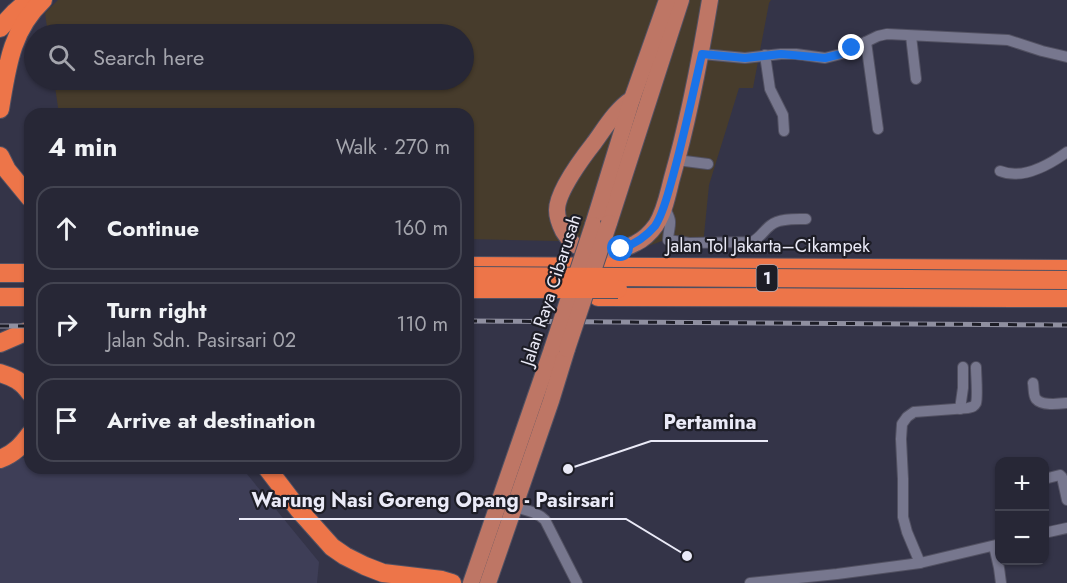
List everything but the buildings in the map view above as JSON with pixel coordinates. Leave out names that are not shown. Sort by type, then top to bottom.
[{"type":"highway","points":[[0,12],[14,0]]},
{"type":"highway","points":[[0,28],[29,0]]},
{"type":"highway","points":[[0,109],[7,64],[14,43],[32,10],[44,0]]},
{"type":"highway","points":[[0,156],[7,170],[24,191]]},
{"type":"highway","name":"Jalan Tol Jakarta–Cikampek","points":[[474,266],[1067,269]]},
{"type":"highway","points":[[0,272],[24,272]]},
{"type":"highway","name":"1","points":[[474,276],[1067,280]]},
{"type":"highway","points":[[0,289],[24,289]]},
{"type":"highway","name":"1","points":[[474,289],[1067,290]]},
{"type":"highway","points":[[0,297],[24,297]]},
{"type":"highway","name":"1","points":[[474,297],[1067,298]]},
{"type":"highway","points":[[0,343],[24,333]]},
{"type":"highway","points":[[0,373],[13,377],[24,385]]},
{"type":"highway","points":[[0,459],[8,456],[24,442]]},
{"type":"highway","points":[[272,474],[299,510],[332,547],[345,556],[383,573],[452,583]]},
{"type":"main road","points":[[632,99],[623,105],[588,150],[560,196],[557,208],[558,219],[567,238],[582,249],[596,251],[621,249],[647,236],[656,224],[664,207],[677,160],[702,54],[711,0]]},
{"type":"main road","name":"Jalan Raya Cibarusah","points":[[601,224],[632,99],[672,4]]},
{"type":"main road","name":"Jalan Raya Cibarusah","points":[[471,583],[559,349],[672,4]]},
{"type":"main road","name":"Jalan Raya Cibarusah","points":[[488,583],[551,401],[559,349]]},
{"type":"street","points":[[702,54],[745,58],[796,54],[825,58],[841,54],[887,34],[1008,40],[1067,57]]},
{"type":"street","points":[[911,36],[916,79]]},
{"type":"street","points":[[866,42],[878,129]]},
{"type":"street","points":[[765,55],[770,89],[783,115],[784,131]]},
{"type":"street","points":[[1000,171],[1008,175],[1020,174],[1049,163],[1067,152]]},
{"type":"street","points":[[677,160],[708,164]]},
{"type":"street","points":[[664,207],[672,223],[668,240],[689,243],[752,242],[760,238],[770,225],[777,221],[806,219]]},
{"type":"street","points":[[960,409],[963,367]]},
{"type":"street","points":[[920,563],[903,517],[902,424],[914,412],[973,407],[976,403],[976,368]]},
{"type":"street","points":[[1033,383],[1034,397],[1038,401],[1067,403]]},
{"type":"street","points":[[1049,478],[1060,475],[1062,477],[1067,500]]},
{"type":"street","points":[[515,507],[533,512],[546,520],[578,583]]},
{"type":"street","points":[[1049,532],[1067,528]]},
{"type":"street","points":[[750,583],[838,578],[920,563],[995,545]]},
{"type":"street","points":[[999,565],[1001,583]]},
{"type":"shaded area","points":[[58,0],[771,0],[753,88],[739,88],[709,185],[703,245],[662,241],[618,257],[577,250],[559,241],[474,239],[474,108],[58,108],[55,90],[474,90],[474,24],[47,24],[45,13]]},
{"type":"shaded area","points":[[24,458],[24,474],[247,474],[319,562],[317,583],[0,583],[0,459]]},
{"type":"railway","points":[[474,321],[1067,325]]},
{"type":"railway","points":[[0,326],[24,326]]},
{"type":"place","name":"Pertamina","points":[[568,469]]},
{"type":"place","name":"Warung Nasi Goreng Opang - Pasirsari","points":[[687,556]]},
{"type":"route","points":[[621,249],[647,236],[664,207],[702,54],[745,58],[796,54],[825,58],[841,54],[852,48]]}]
